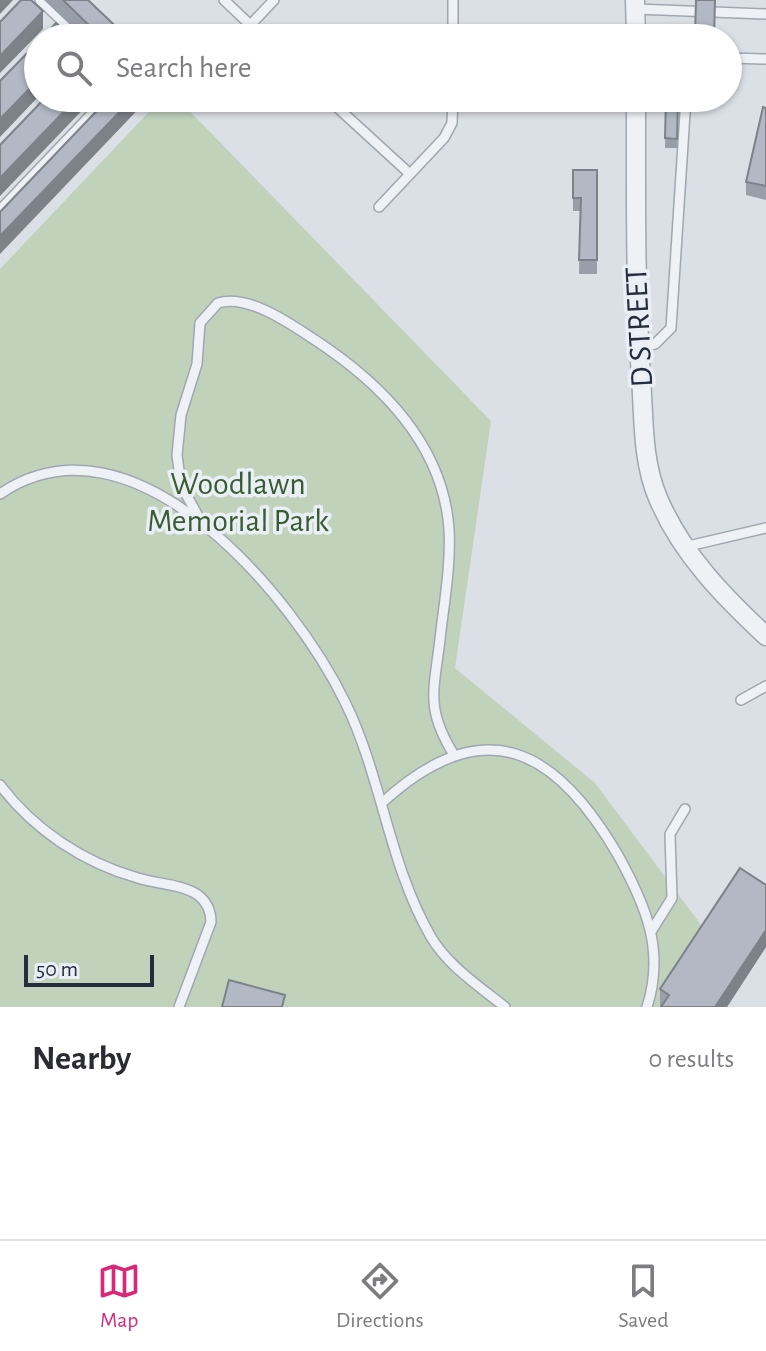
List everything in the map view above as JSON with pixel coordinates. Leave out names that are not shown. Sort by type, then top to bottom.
[{"type":"street","name":"D STREET","points":[[636,112],[635,290],[650,471],[657,497],[684,547],[766,636]]},
{"type":"lane","points":[[40,0],[65,24]]},
{"type":"lane","points":[[224,0],[249,24]]},
{"type":"lane","points":[[251,24],[274,0]]},
{"type":"lane","points":[[453,0],[453,24]]},
{"type":"lane","points":[[636,4],[667,11],[766,14]]},
{"type":"lane","points":[[742,58],[766,59]]},
{"type":"lane","points":[[0,210],[94,112]]},
{"type":"lane","points":[[342,112],[410,174]]},
{"type":"lane","points":[[379,207],[448,131],[452,112]]},
{"type":"lane","points":[[639,347],[655,344],[671,328],[685,112]]},
{"type":"lane","points":[[204,527],[181,485],[177,455],[179,425],[197,364],[200,323],[218,303],[237,301],[293,326],[346,362],[397,409],[427,452],[444,497],[449,547],[433,714],[454,755]]},
{"type":"lane","points":[[0,494],[44,474],[98,470],[128,477],[157,491],[204,527],[271,593],[330,673],[359,733],[403,871],[430,934],[455,966],[505,1007]]},
{"type":"lane","points":[[684,547],[766,528]]},
{"type":"lane","points":[[741,700],[766,686]]},
{"type":"lane","points":[[383,802],[416,773],[454,755],[482,750],[511,753],[538,762],[564,779],[612,846],[641,899],[652,930],[655,972],[647,1007]]},
{"type":"lane","points":[[0,785],[37,824],[73,850],[123,874],[186,890],[202,899],[211,913],[211,922],[179,1007]]},
{"type":"lane","points":[[652,930],[672,898],[670,834],[685,809]]},
{"type":"green space","name":"Woodlawn Memorial Park","points":[[149,112],[191,112],[491,421],[455,668],[595,783],[704,929],[662,1007],[0,1007],[0,269]]},
{"type":"building","points":[[21,0],[31,0],[43,11],[31,24],[24,24],[24,31],[0,56],[0,22]]},
{"type":"building","points":[[63,0],[88,0],[113,24],[88,24]]},
{"type":"building","points":[[696,0],[715,0],[714,24],[695,24]]},
{"type":"building","points":[[24,56],[24,94],[0,119],[0,81]]},
{"type":"building","points":[[763,107],[766,108],[766,186],[746,182]]},
{"type":"building","points":[[32,112],[64,112],[0,178],[0,145]]},
{"type":"building","points":[[96,112],[120,112],[0,236],[0,212]]},
{"type":"building","points":[[666,112],[678,112],[677,139],[665,138]]},
{"type":"building","points":[[573,170],[597,170],[597,260],[579,260],[581,198],[573,198]]},
{"type":"building","points":[[740,868],[766,885],[766,930],[715,1007],[661,1007],[669,995],[660,989]]},
{"type":"building","points":[[229,980],[285,995],[282,1007],[222,1007]]}]
